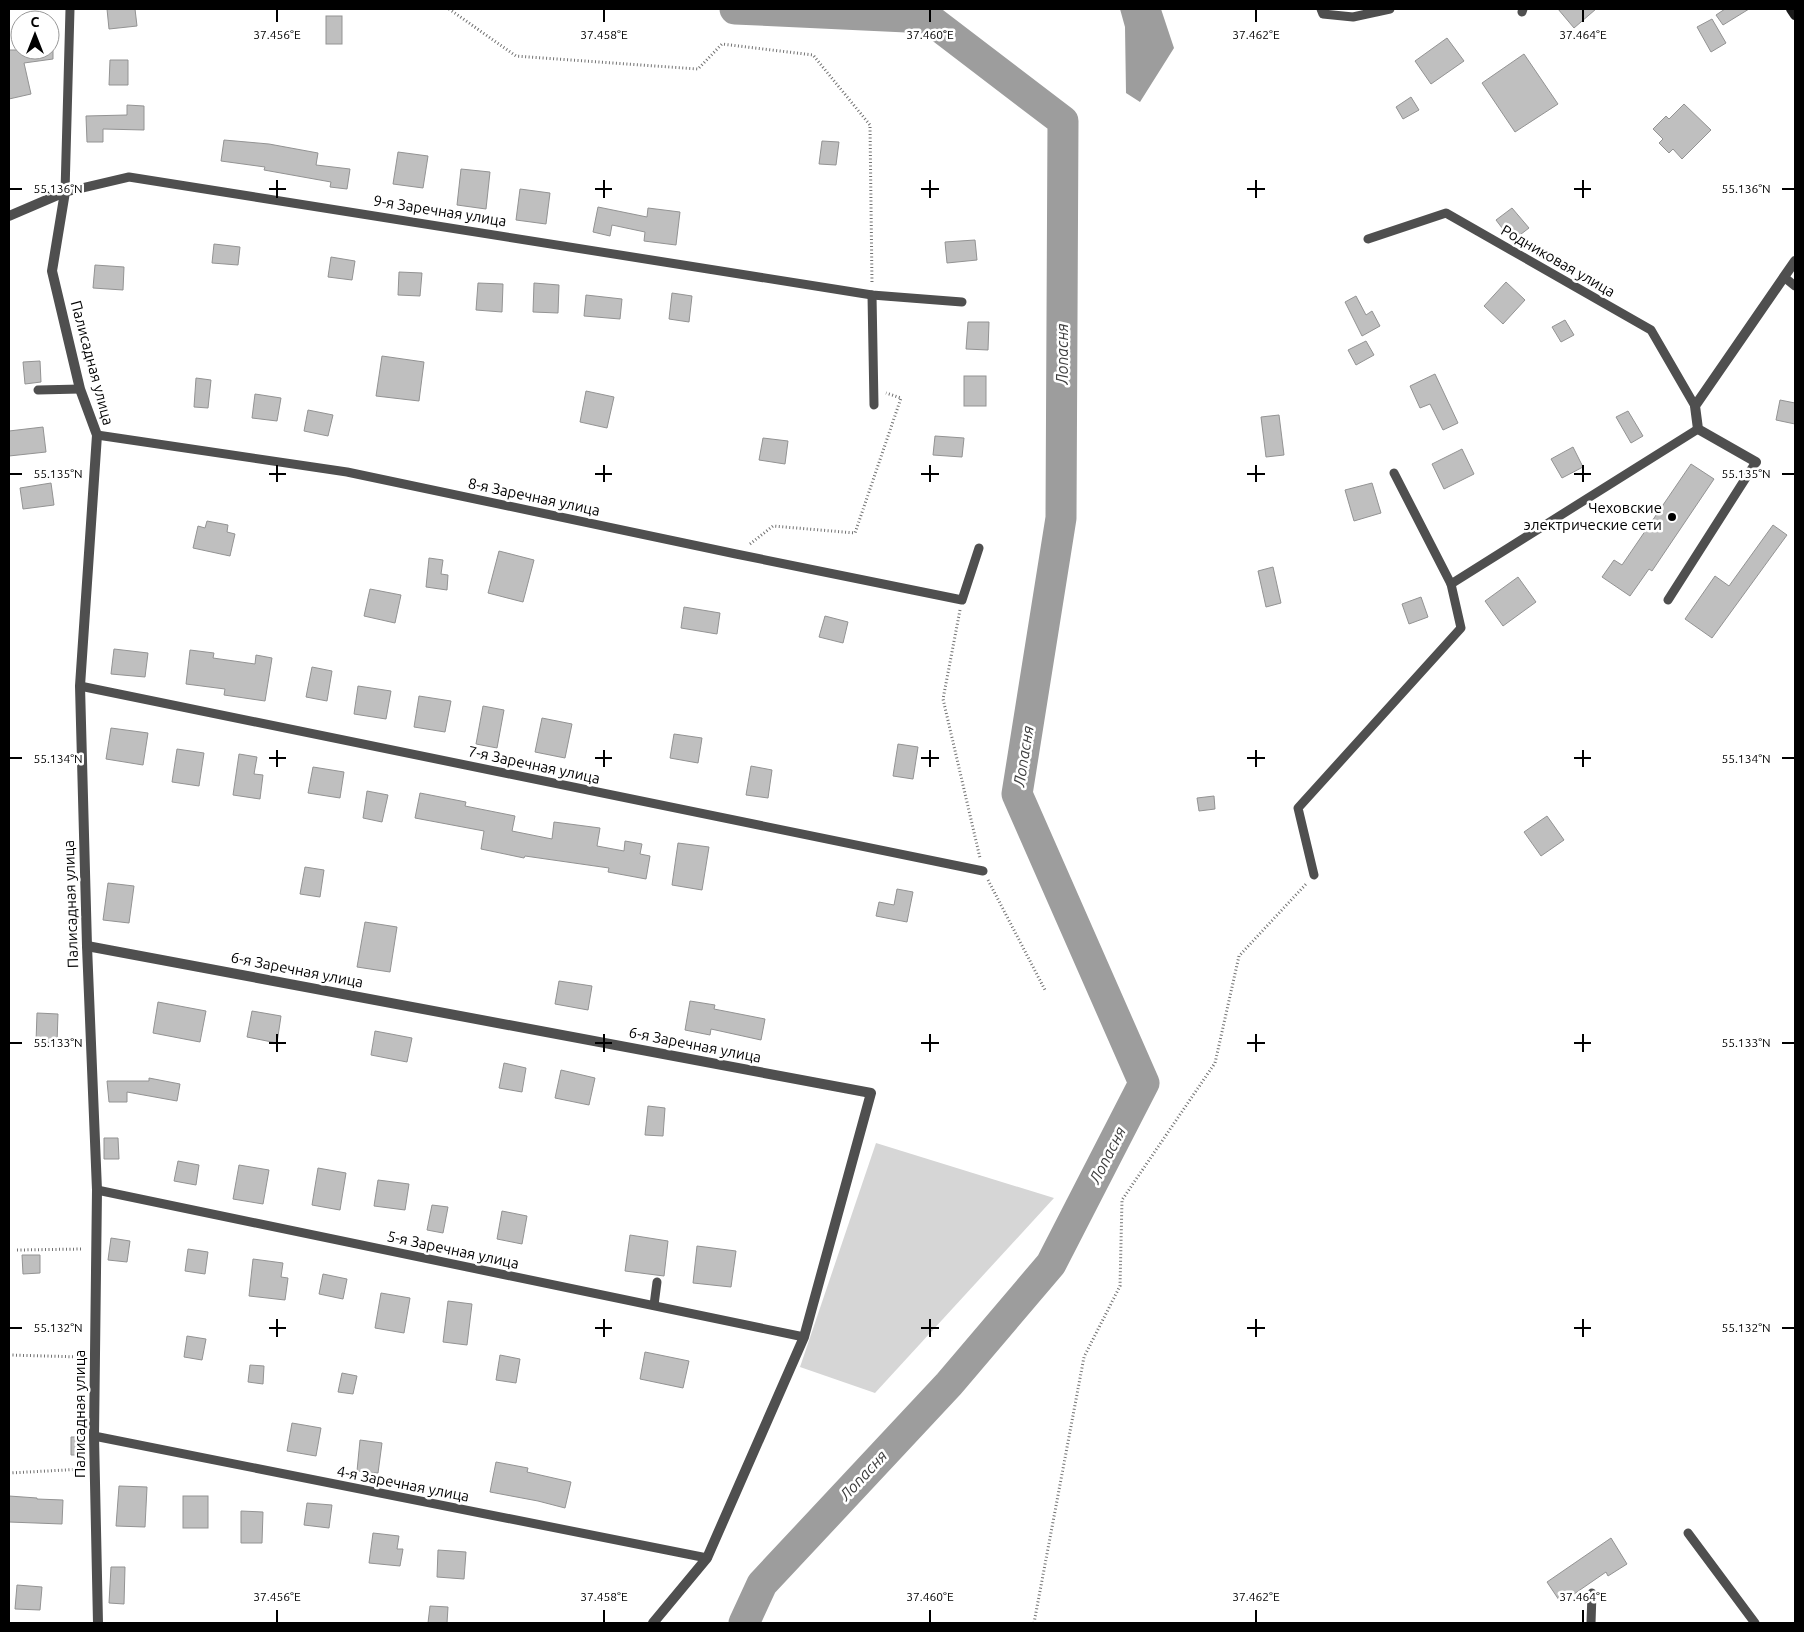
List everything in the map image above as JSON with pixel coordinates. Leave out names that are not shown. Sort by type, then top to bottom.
[{"type":"street","points":[[1791,9],[1795,15]]},
{"type":"street","name":"9-я Заречная улица","points":[[9,216],[65,192]]},
{"type":"street","name":"Палисадная улица","points":[[65,192],[52,271],[80,389],[97,435],[80,686],[87,946],[97,1190],[94,1468],[98,1623]]},
{"type":"street","points":[[1756,462],[1698,429],[1695,406],[1795,261]]},
{"type":"street","name":"6-я Заречная улица","points":[[87,946],[871,1093],[804,1337]]},
{"type":"street","points":[[653,1623],[707,1558],[804,1337]]},
{"type":"lane","points":[[65,192],[70,9]]},
{"type":"lane","points":[[1321,9],[1324,14],[1354,17],[1390,9]]},
{"type":"lane","name":"9-я Заречная улица","points":[[65,192],[129,177],[872,295],[962,302]]},
{"type":"lane","name":"Родниковая улица","points":[[1368,239],[1446,213],[1651,330],[1695,406]]},
{"type":"lane","points":[[1784,276],[1795,286]]},
{"type":"lane","points":[[872,295],[874,405]]},
{"type":"lane","points":[[38,390],[80,389]]},
{"type":"lane","points":[[1450,584],[1698,429]]},
{"type":"lane","name":"8-я Заречная улица","points":[[97,435],[347,472],[962,600]]},
{"type":"lane","points":[[1668,600],[1756,462]]},
{"type":"lane","points":[[1314,875],[1298,808],[1461,628],[1450,584],[1394,473]]},
{"type":"lane","points":[[962,600],[979,548]]},
{"type":"lane","name":"7-я Заречная улица","points":[[80,686],[983,871]]},
{"type":"lane","name":"5-я Заречная улица","points":[[97,1190],[804,1337]]},
{"type":"lane","points":[[654,1305],[657,1282]]},
{"type":"lane","name":"4-я Заречная улица","points":[[94,1436],[707,1558]]},
{"type":"lane","points":[[1688,1532],[1755,1623]]},
{"type":"lane","points":[[1591,1623],[1592,1594]]},
{"type":"path","points":[[449,9],[516,56],[698,69],[722,44],[812,55],[870,125],[872,295]]},
{"type":"path","points":[[736,554],[773,526],[855,532],[901,398],[873,389]]},
{"type":"path","points":[[962,600],[943,699],[983,871],[1045,990]]},
{"type":"path","points":[[1034,1623],[1084,1357],[1120,1286],[1122,1200],[1215,1063],[1239,956],[1314,875]]},
{"type":"path","points":[[17,1250],[96,1249]]},
{"type":"path","points":[[9,1355],[95,1358]]},
{"type":"path","points":[[9,1473],[94,1468]]},
{"type":"shaded area","points":[[1120,9],[1161,9],[1174,48],[1140,102],[1126,93],[1125,27]]},
{"type":"shaded area","points":[[876,1143],[1054,1198],[875,1393],[800,1367]]},
{"type":"building","points":[[107,9],[135,9],[137,26],[109,29]]},
{"type":"building","points":[[1558,9],[1596,9],[1574,28]]},
{"type":"building","points":[[1725,9],[1749,9],[1723,25],[1716,15]]},
{"type":"building","points":[[326,16],[342,16],[342,44],[326,44]]},
{"type":"building","points":[[1712,19],[1726,43],[1711,52],[1697,27]]},
{"type":"building","points":[[1447,38],[1464,61],[1431,84],[1415,61]]},
{"type":"building","points":[[9,50],[10,60],[46,60],[24,63],[31,94],[9,99]]},
{"type":"building","points":[[1524,54],[1558,104],[1515,132],[1482,83]]},
{"type":"building","points":[[110,60],[128,60],[128,85],[109,85]]},
{"type":"building","points":[[1411,97],[1419,110],[1403,119],[1396,107]]},
{"type":"building","points":[[1684,104],[1711,130],[1682,159],[1673,149],[1669,153],[1659,143],[1663,139],[1653,129],[1666,116],[1669,119]]},
{"type":"building","points":[[127,105],[144,106],[144,130],[103,129],[103,142],[87,142],[86,116],[127,115]]},
{"type":"building","points":[[224,140],[269,144],[318,153],[316,165],[350,169],[347,189],[330,187],[331,182],[264,170],[265,167],[221,161]]},
{"type":"building","points":[[822,141],[839,142],[836,165],[819,164]]},
{"type":"building","points":[[398,152],[428,156],[423,188],[393,184]]},
{"type":"building","points":[[461,169],[490,172],[486,209],[457,205]]},
{"type":"building","points":[[520,189],[550,193],[546,224],[516,220]]},
{"type":"building","points":[[598,207],[647,217],[648,208],[680,212],[676,245],[644,241],[645,232],[612,225],[610,236],[593,232]]},
{"type":"building","points":[[1512,208],[1529,228],[1512,241],[1496,220]]},
{"type":"building","points":[[975,240],[977,260],[947,263],[945,242]]},
{"type":"building","points":[[214,244],[240,247],[238,265],[212,263]]},
{"type":"building","points":[[331,257],[355,261],[352,280],[328,277]]},
{"type":"building","points":[[95,265],[124,267],[123,290],[93,288]]},
{"type":"building","points":[[399,272],[422,273],[420,296],[398,295]]},
{"type":"building","points":[[1506,282],[1525,300],[1503,324],[1484,306]]},
{"type":"building","points":[[478,283],[503,284],[502,312],[476,310]]},
{"type":"building","points":[[534,283],[559,285],[558,313],[533,312]]},
{"type":"building","points":[[672,293],[692,296],[689,322],[669,319]]},
{"type":"building","points":[[586,295],[622,299],[620,319],[584,316]]},
{"type":"building","points":[[1356,296],[1366,315],[1372,311],[1380,326],[1362,336],[1345,302]]},
{"type":"building","points":[[1565,320],[1574,335],[1561,342],[1552,327]]},
{"type":"building","points":[[968,322],[989,322],[988,350],[966,349]]},
{"type":"building","points":[[1366,341],[1374,355],[1356,365],[1348,350]]},
{"type":"building","points":[[382,356],[424,362],[419,401],[376,396]]},
{"type":"building","points":[[40,361],[41,382],[25,384],[23,362]]},
{"type":"building","points":[[1435,374],[1458,423],[1443,430],[1430,404],[1420,408],[1410,386]]},
{"type":"building","points":[[964,376],[986,376],[986,406],[964,406]]},
{"type":"building","points":[[196,378],[211,380],[208,408],[194,407]]},
{"type":"building","points":[[586,391],[614,397],[607,428],[580,422]]},
{"type":"building","points":[[255,394],[281,398],[277,421],[252,418]]},
{"type":"building","points":[[1780,400],[1795,403],[1795,424],[1776,420]]},
{"type":"building","points":[[308,410],[333,415],[328,436],[304,431]]},
{"type":"building","points":[[1628,411],[1643,436],[1631,443],[1616,417]]},
{"type":"building","points":[[1279,415],[1284,455],[1266,457],[1261,417]]},
{"type":"building","points":[[43,427],[46,452],[9,456],[9,431]]},
{"type":"building","points":[[935,436],[964,438],[962,457],[933,455]]},
{"type":"building","points":[[763,438],[788,441],[785,464],[759,460]]},
{"type":"building","points":[[1573,447],[1583,467],[1562,478],[1551,459]]},
{"type":"building","points":[[1462,449],[1474,474],[1444,489],[1432,464]]},
{"type":"building","name":"Чеховские электрические сети","points":[[1691,464],[1714,479],[1652,571],[1649,569],[1630,596],[1602,577],[1614,560],[1622,565]]},
{"type":"building","points":[[51,483],[54,505],[23,509],[20,488]]},
{"type":"building","points":[[1372,483],[1381,513],[1354,521],[1345,490]]},
{"type":"building","points":[[207,521],[228,525],[227,532],[235,534],[230,556],[193,548],[198,526],[205,528]]},
{"type":"building","points":[[1773,525],[1787,535],[1712,638],[1685,619],[1715,576],[1729,586]]},
{"type":"building","points":[[499,551],[534,560],[523,602],[488,593]]},
{"type":"building","points":[[429,558],[443,560],[441,574],[448,575],[447,590],[426,587]]},
{"type":"building","points":[[1273,567],[1281,603],[1266,607],[1258,571]]},
{"type":"building","points":[[1518,577],[1536,602],[1503,626],[1485,601]]},
{"type":"building","points":[[370,589],[401,595],[395,623],[364,616]]},
{"type":"building","points":[[1421,597],[1428,617],[1409,624],[1402,604]]},
{"type":"building","points":[[684,607],[720,613],[717,634],[681,628]]},
{"type":"building","points":[[825,616],[848,622],[843,643],[819,637]]},
{"type":"building","points":[[114,649],[148,653],[145,677],[111,674]]},
{"type":"building","points":[[190,650],[214,653],[213,658],[255,664],[256,655],[272,658],[265,701],[224,695],[225,689],[186,684]]},
{"type":"building","points":[[312,667],[332,671],[327,701],[306,697]]},
{"type":"building","points":[[358,686],[391,691],[386,719],[354,714]]},
{"type":"building","points":[[419,696],[451,701],[445,732],[414,727]]},
{"type":"building","points":[[483,706],[504,710],[497,748],[476,744]]},
{"type":"building","points":[[542,718],[572,724],[565,758],[535,752]]},
{"type":"building","points":[[111,728],[148,733],[143,765],[106,759]]},
{"type":"building","points":[[674,734],[702,738],[698,763],[670,758]]},
{"type":"building","points":[[898,744],[918,747],[913,779],[893,776]]},
{"type":"building","points":[[177,749],[204,753],[199,786],[172,782]]},
{"type":"building","points":[[239,754],[257,757],[254,774],[263,775],[260,799],[233,795]]},
{"type":"building","points":[[751,766],[772,770],[768,798],[746,795]]},
{"type":"building","points":[[313,767],[344,772],[340,798],[308,793]]},
{"type":"building","points":[[367,791],[388,795],[382,822],[363,818]]},
{"type":"building","points":[[420,793],[466,802],[465,806],[515,816],[512,831],[552,839],[554,822],[600,828],[597,846],[624,851],[625,841],[642,844],[640,854],[650,856],[646,879],[608,872],[609,868],[525,856],[524,858],[481,849],[484,831],[415,818]]},
{"type":"building","points":[[1214,796],[1215,809],[1199,811],[1197,798]]},
{"type":"building","points":[[1547,816],[1564,840],[1541,856],[1524,832]]},
{"type":"building","points":[[678,843],[709,847],[702,890],[672,885]]},
{"type":"building","points":[[305,867],[324,870],[320,897],[300,894]]},
{"type":"building","points":[[108,883],[134,886],[129,923],[103,920]]},
{"type":"building","points":[[897,889],[913,892],[907,922],[876,916],[879,902],[894,905]]},
{"type":"building","points":[[365,922],[397,927],[390,972],[357,967]]},
{"type":"building","points":[[559,981],[592,986],[588,1010],[555,1004]]},
{"type":"building","points":[[690,1001],[715,1005],[714,1009],[765,1019],[761,1040],[711,1029],[710,1035],[685,1030]]},
{"type":"building","points":[[158,1002],[206,1011],[200,1042],[153,1033]]},
{"type":"building","points":[[252,1011],[281,1016],[277,1043],[247,1037]]},
{"type":"building","points":[[37,1013],[58,1014],[57,1043],[36,1042]]},
{"type":"building","points":[[375,1031],[412,1038],[407,1062],[371,1055]]},
{"type":"building","points":[[504,1063],[526,1068],[522,1092],[499,1088]]},
{"type":"building","points":[[561,1070],[595,1078],[589,1105],[555,1098]]},
{"type":"building","points":[[149,1078],[180,1084],[177,1101],[127,1092],[127,1102],[109,1102],[107,1081],[149,1081]]},
{"type":"building","points":[[648,1106],[665,1108],[663,1136],[645,1135]]},
{"type":"building","points":[[104,1138],[118,1138],[119,1159],[104,1159]]},
{"type":"building","points":[[178,1161],[199,1165],[196,1185],[174,1181]]},
{"type":"building","points":[[239,1165],[269,1170],[263,1204],[233,1199]]},
{"type":"building","points":[[318,1168],[346,1173],[340,1210],[312,1205]]},
{"type":"building","points":[[378,1180],[409,1184],[405,1210],[374,1206]]},
{"type":"building","points":[[432,1205],[448,1207],[443,1233],[427,1230]]},
{"type":"building","points":[[502,1211],[527,1216],[522,1244],[497,1239]]},
{"type":"building","points":[[630,1235],[668,1241],[664,1276],[625,1271]]},
{"type":"building","points":[[111,1238],[130,1241],[127,1262],[108,1260]]},
{"type":"building","points":[[697,1246],[736,1251],[731,1287],[693,1283]]},
{"type":"building","points":[[188,1249],[208,1252],[205,1274],[185,1271]]},
{"type":"building","points":[[22,1255],[40,1255],[40,1273],[23,1274]]},
{"type":"building","points":[[253,1259],[283,1263],[281,1277],[288,1278],[285,1300],[249,1296]]},
{"type":"building","points":[[323,1274],[347,1279],[343,1299],[319,1294]]},
{"type":"building","points":[[381,1293],[410,1298],[404,1333],[375,1328]]},
{"type":"building","points":[[448,1301],[472,1304],[467,1345],[443,1342]]},
{"type":"building","points":[[187,1336],[206,1339],[202,1360],[184,1357]]},
{"type":"building","points":[[645,1352],[689,1361],[683,1388],[640,1379]]},
{"type":"building","points":[[500,1355],[520,1359],[516,1383],[496,1380]]},
{"type":"building","points":[[250,1365],[264,1366],[263,1384],[248,1382]]},
{"type":"building","points":[[342,1373],[357,1376],[353,1394],[338,1392]]},
{"type":"building","points":[[292,1423],[321,1428],[316,1456],[287,1451]]},
{"type":"building","points":[[71,1437],[85,1437],[86,1455],[71,1455]]},
{"type":"building","points":[[360,1440],[382,1443],[378,1473],[357,1471]]},
{"type":"building","points":[[496,1462],[528,1468],[527,1472],[571,1482],[565,1508],[490,1492]]},
{"type":"building","points":[[119,1486],[147,1487],[145,1527],[116,1526]]},
{"type":"building","points":[[9,1496],[63,1500],[62,1524],[9,1522]]},
{"type":"building","points":[[183,1496],[208,1496],[208,1528],[183,1528]]},
{"type":"building","points":[[307,1503],[332,1505],[329,1528],[304,1525]]},
{"type":"building","points":[[241,1511],[263,1512],[262,1543],[241,1543]]},
{"type":"building","points":[[373,1533],[399,1536],[397,1549],[403,1549],[400,1566],[369,1563]]},
{"type":"building","points":[[1611,1538],[1627,1564],[1608,1576],[1606,1572],[1561,1603],[1547,1582]]},
{"type":"building","points":[[438,1550],[466,1552],[464,1579],[437,1577]]},
{"type":"building","points":[[111,1567],[125,1567],[124,1604],[109,1603]]},
{"type":"building","points":[[17,1585],[42,1587],[40,1610],[15,1609]]},
{"type":"building","points":[[430,1606],[448,1607],[447,1623],[428,1623]]},
{"type":"waterway","name":"Лопасня","points":[[735,9],[928,18],[1063,121],[1061,518],[1017,794],[1144,1083],[1051,1264],[949,1384],[762,1584],[744,1623]]},
{"type":"place","name":"Чеховские электрические сети","points":[[1672,517]]}]
